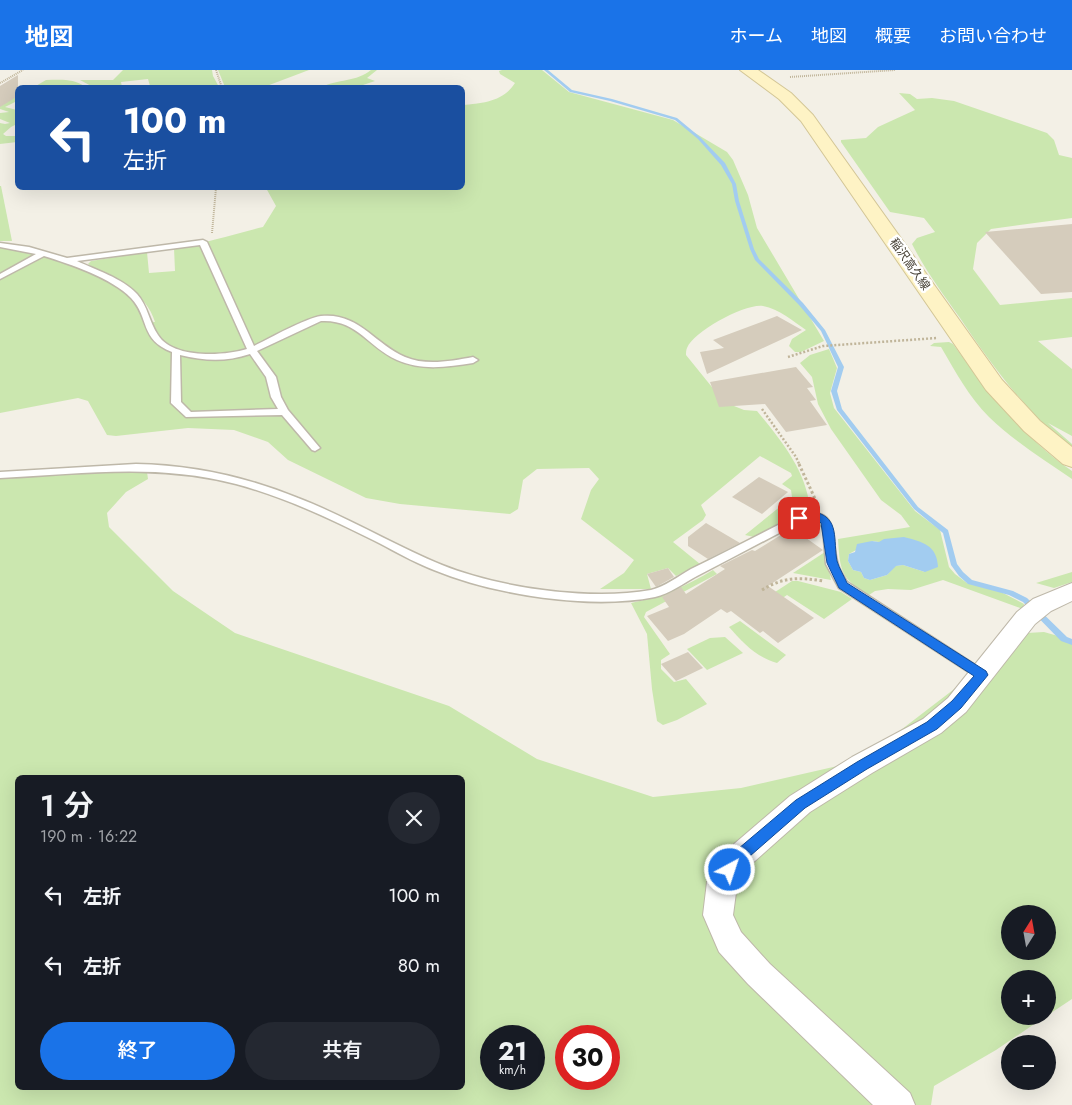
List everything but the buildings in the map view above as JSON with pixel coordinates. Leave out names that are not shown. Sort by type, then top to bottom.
[{"type":"main road","name":"稲沢高久線","points":[[756,75],[797,107],[818,130],[960,336],[1011,406],[1072,459]]},
{"type":"street","points":[[898,1105],[759,974],[730,942],[718,915],[722,882],[737,858],[800,804],[862,765],[932,726],[957,705],[1026,618],[1042,605],[1072,591]]},
{"type":"lane","points":[[69,260],[203,242],[252,350],[271,378],[276,397],[285,412],[316,448]]},
{"type":"lane","points":[[0,244],[69,260],[98,273],[134,296],[144,310],[157,339],[168,348],[188,354],[216,358],[232,356],[252,350],[319,319],[328,317],[355,324],[400,358],[413,362],[431,364],[473,360]]},
{"type":"lane","points":[[0,277],[43,253]]},
{"type":"lane","points":[[176,351],[176,403],[189,415],[285,412]]},
{"type":"lane","points":[[0,475],[136,467],[181,470],[208,475],[239,482],[280,496],[352,525],[438,568],[543,593],[605,597],[630,597],[655,593],[799,518],[815,515],[822,517],[827,524],[832,563],[843,585],[982,675]]},
{"type":"path","points":[[0,83],[23,70]]},
{"type":"path","points":[[216,70],[221,85]]},
{"type":"path","points":[[756,75],[895,70]]},
{"type":"path","points":[[203,242],[212,234],[216,190]]},
{"type":"path","points":[[788,357],[824,346],[960,336]]},
{"type":"path","points":[[762,409],[796,457],[822,517]]},
{"type":"path","points":[[762,590],[776,581],[796,577],[843,585]]},
{"type":"green space","points":[[123,70],[212,70],[218,85],[150,85],[148,79],[121,82],[122,85],[89,85],[80,80],[113,80]]},
{"type":"green space","points":[[218,70],[309,70],[269,85],[224,85]]},
{"type":"green space","points":[[371,70],[377,70],[367,78],[375,81],[363,85],[326,85],[353,79]]},
{"type":"green space","points":[[542,70],[569,92],[673,120],[727,152],[733,160],[748,195],[757,228],[824,341],[801,352],[795,352],[789,346],[792,339],[806,330],[775,310],[763,306],[755,306],[733,313],[710,326],[692,341],[686,355],[724,402],[744,410],[757,411],[774,433],[798,468],[808,494],[810,508],[804,513],[788,518],[754,537],[745,535],[792,497],[791,490],[782,484],[792,476],[791,473],[760,456],[701,505],[706,515],[703,520],[673,542],[700,564],[676,576],[668,568],[647,574],[651,589],[600,589],[624,573],[634,560],[581,519],[591,490],[599,479],[589,468],[537,469],[523,480],[518,509],[510,514],[400,504],[366,498],[288,460],[268,442],[234,430],[188,428],[116,436],[107,435],[88,401],[78,398],[0,413],[0,247],[49,257],[103,278],[128,295],[144,321],[155,322],[145,303],[130,288],[88,264],[91,261],[147,252],[149,273],[175,271],[174,248],[263,227],[276,206],[267,190],[465,190],[465,105],[498,98],[510,89],[515,83],[500,74],[499,71]]},
{"type":"green space","points":[[46,80],[62,80],[82,85],[37,85]]},
{"type":"green space","points":[[899,93],[910,94],[917,99],[932,98],[954,101],[1047,133],[1054,140],[1059,155],[1072,158],[1072,218],[991,229],[977,243],[973,269],[1000,305],[1072,298],[1072,337],[1038,341],[1072,369],[1072,436],[1048,423],[1072,444],[1072,449],[1040,420],[1011,388],[928,273],[912,244],[917,238],[935,232],[924,218],[890,212],[841,142],[841,140],[866,138],[878,127],[915,110]]},
{"type":"green space","points":[[15,98],[15,102],[5,107],[15,110],[15,125],[3,134],[15,136],[15,142],[0,144],[0,123],[10,123],[0,119],[0,113],[9,112],[0,109],[0,102]]},
{"type":"green space","points":[[1,186],[12,241],[0,241]]},
{"type":"green space","points":[[949,342],[953,344],[979,379],[1022,429],[1054,458],[1072,471],[1072,479],[1019,442],[989,417],[963,384],[941,347],[930,346],[934,343]]},
{"type":"green space","points":[[829,349],[837,368],[830,393],[834,408],[915,511],[940,530],[949,567],[967,583],[1001,592],[1024,604],[1023,609],[943,580],[911,590],[888,589],[875,591],[869,595],[847,579],[841,567],[838,539],[910,527],[901,515],[881,500],[831,429],[818,404],[812,377],[800,363],[810,355]],"holes":[[[872,541],[879,542],[925,572],[903,565],[895,566],[887,575],[870,580],[864,578],[861,572],[853,570],[848,561],[849,554]]]},
{"type":"green space","points":[[128,469],[147,472],[148,479],[126,492],[107,513],[109,527],[173,591],[235,633],[449,706],[537,759],[653,797],[741,788],[842,765],[880,746],[1027,633],[1044,632],[1072,640],[1072,999],[1056,1010],[1056,970],[1001,970],[1001,1025],[1033,1025],[1018,1035],[1001,1035],[1001,1047],[934,1086],[931,1105],[0,1105],[0,479]]},
{"type":"green space","points":[[825,552],[831,580],[793,573]]},
{"type":"green space","points":[[713,570],[717,574],[646,612],[644,617],[670,654],[661,660],[661,669],[674,682],[686,679],[707,704],[677,720],[663,725],[657,721],[647,634],[631,603],[673,590]]},
{"type":"green space","points":[[1072,572],[1072,582],[1054,588],[1036,583]]},
{"type":"green space","points":[[792,581],[841,592],[852,599],[824,619],[787,595],[766,609],[758,603]]},
{"type":"green space","points":[[740,621],[786,655],[777,663],[756,653],[729,627]]},
{"type":"green space","points":[[725,637],[743,653],[707,670],[687,649],[710,638]]},
{"type":"water","points":[[904,537],[923,543],[932,549],[938,567],[925,572],[903,565],[896,566],[887,575],[870,580],[864,578],[861,572],[853,570],[848,561],[849,554],[855,552],[857,544]]},
{"type":"waterway","points":[[546,70],[571,91],[611,100],[676,119],[699,138],[723,164],[734,184],[737,201],[757,260],[801,304],[823,331],[841,367],[834,391],[839,409],[916,508],[946,532],[954,565],[961,574],[970,582],[1011,593],[1025,600],[1064,639],[1072,642]]},
{"type":"route","points":[[730,870],[737,858],[800,804],[862,765],[932,726],[957,705],[982,675],[852,593],[843,585],[832,563],[825,521],[822,517],[815,515],[799,518]]}]
